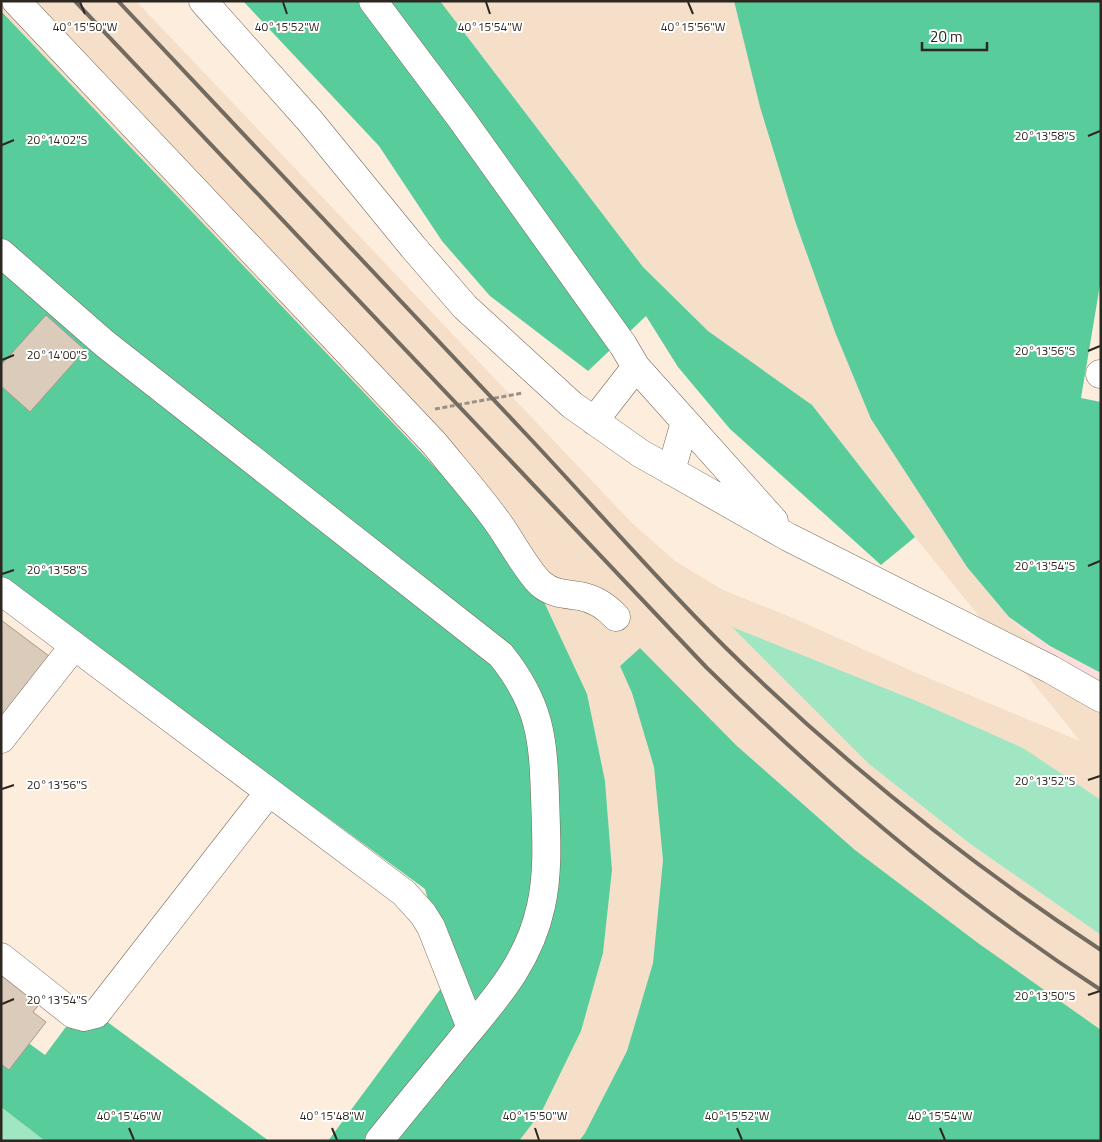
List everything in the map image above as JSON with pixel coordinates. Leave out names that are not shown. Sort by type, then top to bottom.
[{"type":"street","points":[[16,1],[406,413],[474,491],[539,582],[557,594],[581,596],[597,602],[616,617]]},
{"type":"street","points":[[203,1],[310,121],[465,307],[572,405],[640,453],[788,537],[1041,665],[1101,698]]},
{"type":"street","points":[[373,1],[466,125],[623,345],[636,367],[788,537]]},
{"type":"street","points":[[1,253],[104,343],[501,655],[522,684],[536,717],[544,752],[546,846],[544,887],[536,927],[509,982],[379,1141]]},
{"type":"street","points":[[594,421],[636,367]]},
{"type":"street","points":[[671,471],[685,422]]},
{"type":"street","points":[[1,591],[404,893],[414,903],[431,927],[471,1028]]},
{"type":"street","points":[[1,739],[74,646]]},
{"type":"street","points":[[1,957],[72,1014],[84,1017],[96,1014],[269,792]]},
{"type":"path","points":[[406,413],[553,388]]},
{"type":"shaded area","points":[[1,1],[136,1],[631,522],[675,561],[723,590],[1080,741],[915,537],[812,405],[708,331],[643,267],[440,1],[734,1],[760,107],[795,221],[835,332],[967,567],[1009,617],[1101,708],[1101,800],[1023,748],[733,628],[869,764],[969,843],[1101,935],[1101,1030],[978,943],[855,850],[737,746],[640,648],[620,666],[632,693],[654,767],[663,860],[653,963],[627,1051],[585,1133],[579,1141],[519,1141],[542,1111],[581,1031],[603,953],[612,870],[605,781],[488,523],[1,11]]},
{"type":"shaded area","points":[[1009,617],[1050,646],[1101,673],[1101,708]]},
{"type":"green space","points":[[243,1],[440,1],[643,267],[708,331],[812,405],[915,537],[881,565],[730,429],[678,367],[646,316],[588,371],[490,296],[442,241],[379,146]]},
{"type":"green space","points":[[734,1],[1101,1],[1101,279],[1081,398],[1101,402],[1101,673],[1050,646],[1009,617],[967,567],[871,419],[835,332],[795,221],[760,107]]},
{"type":"green space","points":[[1,11],[488,523],[545,604],[587,694],[605,781],[612,870],[603,953],[581,1031],[542,1111],[519,1141],[328,1141],[450,976],[425,889],[1,578]]},
{"type":"green space","points":[[732,627],[919,702],[1023,748],[1101,800],[1101,935],[969,843],[869,764]]},
{"type":"green space","points":[[640,648],[737,746],[855,850],[978,943],[1101,1030],[1101,1141],[579,1141],[585,1133],[627,1051],[653,963],[663,860],[654,767],[632,693],[620,666]]},
{"type":"green space","points":[[83,1004],[269,1141],[45,1141],[1,1107],[1,1023],[45,1055]]},
{"type":"green space","points":[[1,1107],[45,1141],[1,1141]]},
{"type":"building","points":[[46,315],[85,350],[30,412],[1,386],[1,365]]},
{"type":"building","points":[[1,620],[49,656],[1,719]]},
{"type":"building","points":[[1,969],[42,1001],[33,1012],[46,1022],[9,1070],[1,1064]]},
{"type":"railway","points":[[75,1],[706,667],[799,755],[895,838],[996,917],[1101,990]]},
{"type":"railway","points":[[118,1],[524,432],[674,595],[726,648],[814,730],[906,808],[1002,882],[1101,950]]}]
